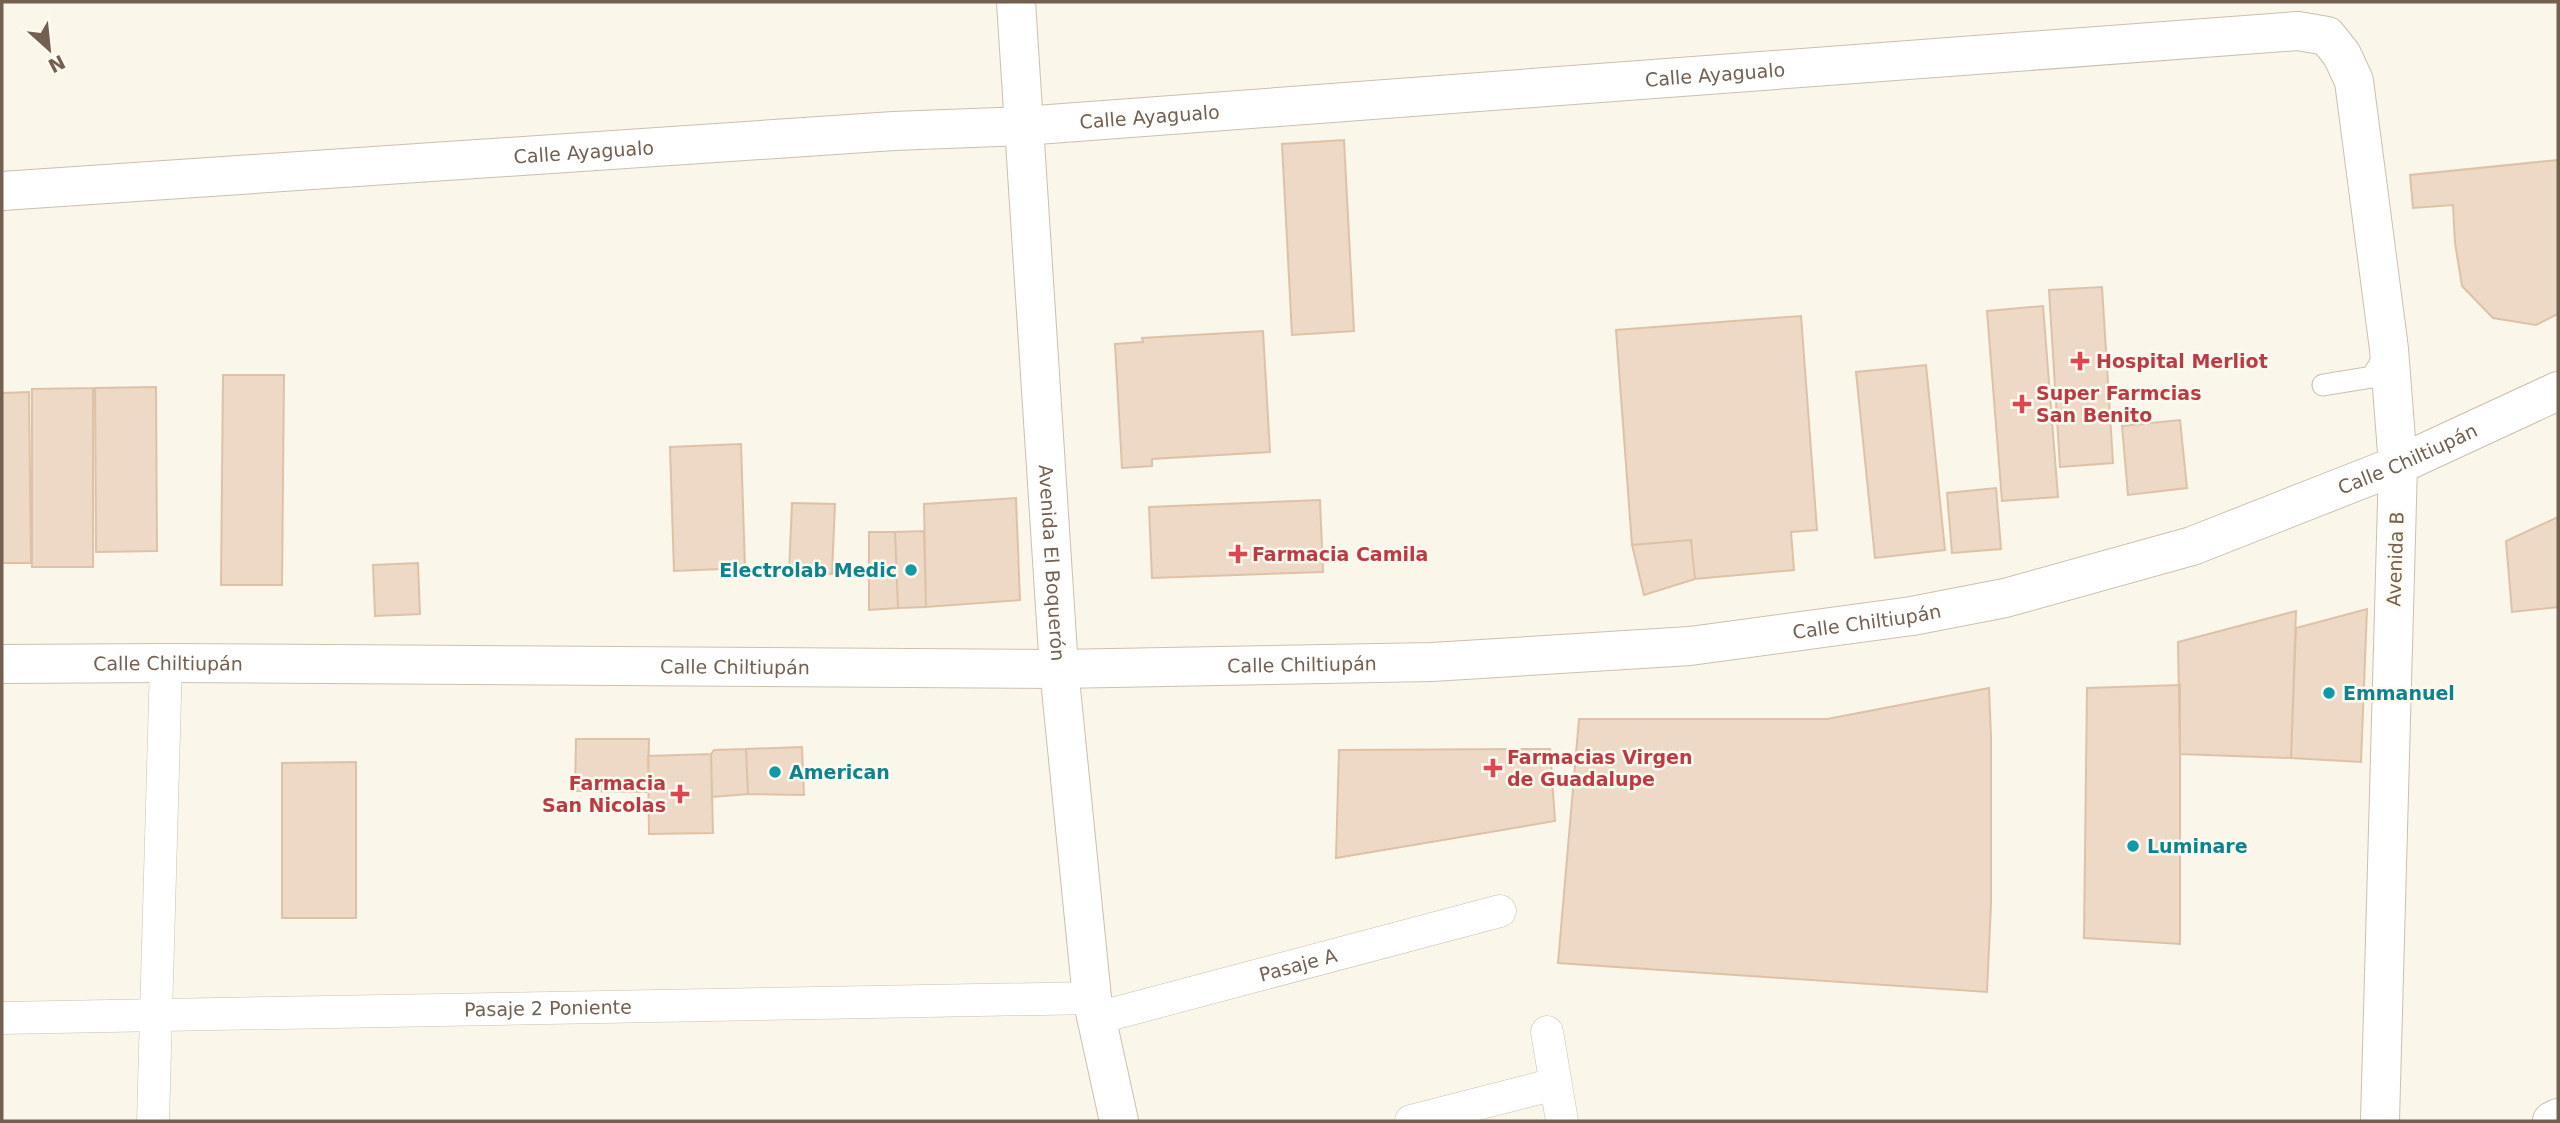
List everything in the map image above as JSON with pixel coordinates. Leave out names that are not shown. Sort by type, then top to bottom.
[{"type":"street","name":"Avenida El Boquerón","points":[[1016,2],[1059,668],[1095,1008],[1119,1121]]},
{"type":"street","name":"Calle Ayagualo","points":[[2,191],[894,131],[1023,126],[2298,31]]},
{"type":"street","name":"Avenida B","points":[[2298,31],[2328,36],[2342,55],[2354,81],[2389,349],[2398,465],[2380,1121]]},
{"type":"street","name":"Calle Chiltiupán","points":[[2,664],[1059,668],[1432,662],[1690,646],[1912,616],[2005,598],[2192,546],[2398,465],[2558,391]]},
{"type":"street","points":[[153,1121],[166,663]]},
{"type":"street","name":"Pasaje A","points":[[1095,1008],[1500,911]]},
{"type":"street","name":"Pasaje 2 Poniente","points":[[2,1018],[1095,1008]]},
{"type":"street","points":[[1547,1032],[1562,1121]]},
{"type":"street","points":[[1411,1121],[1555,1084]]},
{"type":"street","points":[[2552,1121],[2558,1118]]},
{"type":"lane","points":[[2323,386],[2372,377],[2389,349]]},
{"type":"building","points":[[1344,140],[1354,331],[1292,335],[1282,144]]},
{"type":"building","points":[[2558,160],[2558,314],[2536,325],[2493,318],[2462,286],[2455,243],[2453,205],[2413,208],[2410,175]]},
{"type":"building","name":"Hospital Merliot","points":[[2102,287],[2113,463],[2060,467],[2049,290]]},
{"type":"building","name":"Super Farmcias San Benito","points":[[2043,306],[2058,497],[2002,501],[1987,311]]},
{"type":"building","points":[[1801,316],[1817,530],[1791,532],[1794,570],[1695,579],[1691,540],[1632,545],[1616,330]]},
{"type":"building","points":[[1263,331],[1270,452],[1152,459],[1152,466],[1122,468],[1115,344],[1143,342],[1142,338]]},
{"type":"building","points":[[1926,365],[1945,550],[1875,558],[1856,372]]},
{"type":"building","points":[[223,375],[284,375],[282,585],[221,585]]},
{"type":"building","points":[[156,387],[157,551],[96,552],[95,388]]},
{"type":"building","points":[[93,388],[93,567],[32,567],[32,389]]},
{"type":"building","points":[[29,392],[31,563],[2,563],[2,393]]},
{"type":"building","points":[[2180,420],[2187,488],[2128,495],[2122,426]]},
{"type":"building","points":[[741,444],[745,568],[674,571],[670,447]]},
{"type":"building","points":[[1996,488],[2001,549],[1952,553],[1947,493]]},
{"type":"building","points":[[1016,498],[1020,600],[926,607],[924,504]]},
{"type":"building","points":[[1320,500],[1323,572],[1152,578],[1149,507]]},
{"type":"building","points":[[792,503],[835,504],[832,574],[789,573]]},
{"type":"building","points":[[2558,517],[2558,607],[2512,612],[2506,541]]},
{"type":"building","name":"Electrolab Medic","points":[[924,531],[926,607],[898,608],[895,532]]},
{"type":"building","points":[[869,532],[895,532],[898,608],[869,610]]},
{"type":"building","points":[[1691,540],[1695,579],[1644,595],[1632,545]]},
{"type":"building","points":[[418,563],[420,614],[375,616],[373,565]]},
{"type":"building","name":"Emmanuel","points":[[2367,609],[2361,762],[2291,758],[2296,628]]},
{"type":"building","points":[[2296,611],[2291,758],[2180,754],[2178,642]]},
{"type":"building","name":"Luminare","points":[[2180,685],[2180,944],[2084,938],[2087,688]]},
{"type":"building","points":[[1989,688],[1991,904],[1987,992],[1558,963],[1579,719],[1827,719]]},
{"type":"building","points":[[576,739],[649,739],[648,792],[575,791]]},
{"type":"building","name":"American","points":[[802,747],[804,795],[748,794],[746,749]]},
{"type":"building","points":[[746,749],[748,794],[712,797],[711,754],[714,750]]},
{"type":"building","points":[[1550,749],[1555,821],[1336,858],[1339,750]]},
{"type":"building","name":"Farmacia San Nicolas","points":[[711,754],[713,833],[649,834],[648,756]]},
{"type":"building","points":[[356,762],[356,918],[282,918],[282,763]]},
{"type":"place","name":"Hospital Merliot","points":[[2080,361]]},
{"type":"place","name":"Super Farmcias San Benito","points":[[2022,404]]},
{"type":"place","name":"Farmacia Camila","points":[[1238,554]]},
{"type":"place","name":"Electrolab Medic","points":[[911,570]]},
{"type":"place","name":"Emmanuel","points":[[2329,693]]},
{"type":"place","name":"Farmacias Virgen de Guadalupe","points":[[1493,768]]},
{"type":"place","name":"American","points":[[775,772]]},
{"type":"place","name":"Farmacia San Nicolas","points":[[680,794]]},
{"type":"place","name":"Luminare","points":[[2133,846]]}]
